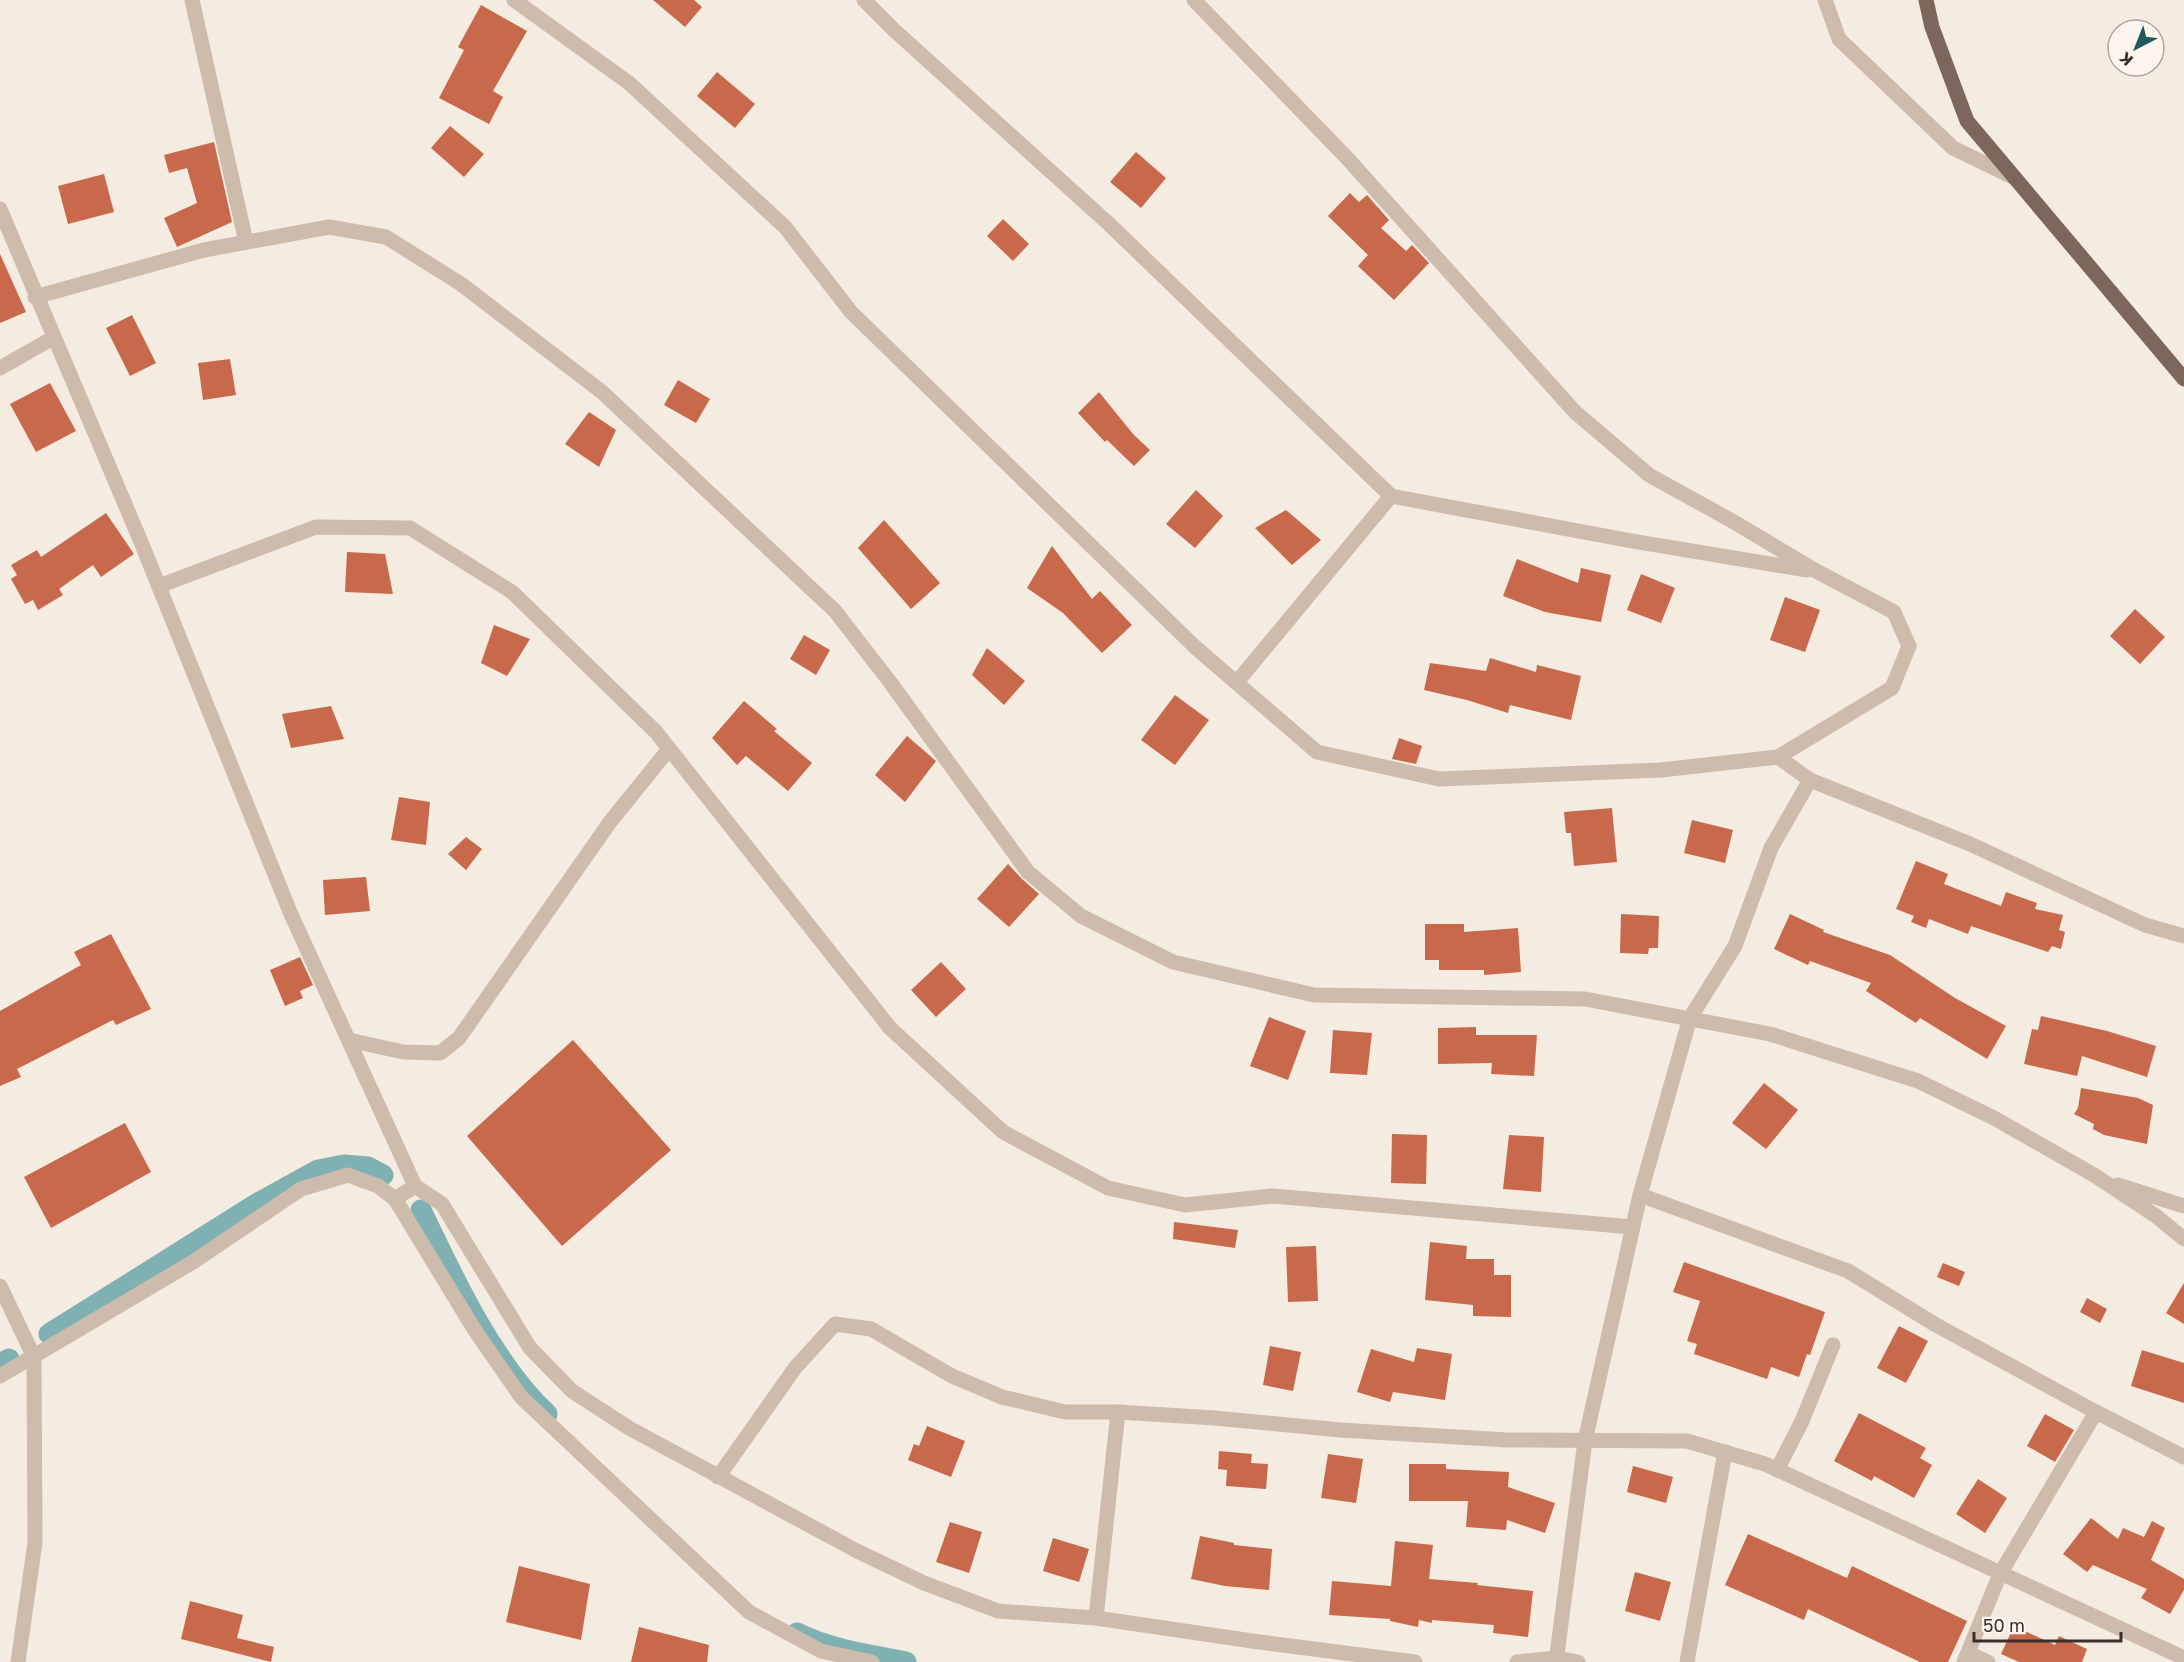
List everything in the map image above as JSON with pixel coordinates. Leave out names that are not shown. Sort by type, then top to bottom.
[{"type":"main road","points":[[1926,0],[1932,27],[1967,121],[2184,379]]},
{"type":"street","points":[[192,0],[246,242]]},
{"type":"street","points":[[514,0],[629,83],[785,227],[851,312],[1195,646],[1317,752],[1440,779],[1661,770],[1778,757],[1892,688],[1909,646],[1894,612],[1816,571],[1649,475],[1575,412],[1348,159],[1194,0]]},
{"type":"street","points":[[864,0],[894,30],[1109,224],[1391,496],[1632,541],[1816,571]]},
{"type":"street","points":[[1825,0],[1839,39],[1953,148],[2015,178]]},
{"type":"street","points":[[0,209],[35,297],[159,586],[290,912],[415,1185],[442,1204],[530,1348],[572,1391],[629,1428],[857,1551],[924,1583],[998,1611],[1096,1618],[1415,1662]]},
{"type":"street","points":[[35,297],[204,250],[329,227],[386,237],[461,284],[602,392],[835,611],[890,682],[1028,872],[1081,916],[1173,962],[1314,995],[1585,999],[1770,1034],[1918,1081],[1994,1118],[2094,1175],[2156,1216],[2184,1239]]},
{"type":"street","points":[[0,368],[53,338]]},
{"type":"street","points":[[1237,682],[1391,496]]},
{"type":"street","points":[[159,586],[316,527],[410,528],[512,592],[656,732],[890,1028],[1003,1132],[1108,1188],[1185,1205],[1273,1196],[1633,1227]]},
{"type":"street","points":[[349,1040],[403,1052],[440,1053],[459,1038],[610,822],[669,749]]},
{"type":"street","points":[[1778,757],[1809,780],[1970,844],[2145,925],[2184,936]]},
{"type":"street","points":[[1557,1660],[1585,1441],[1640,1195],[1690,1018],[1735,946],[1771,848],[1809,780]]},
{"type":"street","points":[[0,1376],[193,1262],[301,1189],[348,1175],[378,1186],[395,1199],[474,1329],[521,1397],[749,1612],[821,1651],[872,1662]]},
{"type":"street","points":[[2094,1175],[2134,1191],[2184,1206]]},
{"type":"street","points":[[395,1199],[415,1185]]},
{"type":"street","points":[[1640,1195],[1848,1271],[1936,1325],[2184,1457]]},
{"type":"street","points":[[0,1286],[34,1357],[35,1543],[18,1662]]},
{"type":"street","points":[[718,1477],[795,1368],[836,1324],[871,1329],[952,1376],[1002,1397],[1065,1412],[1118,1412],[1215,1418],[1364,1432],[1507,1440],[1687,1441],[1777,1470],[2184,1658]]},
{"type":"street","points":[[1777,1470],[1802,1421],[1833,1345]]},
{"type":"street","points":[[1096,1618],[1118,1412]]},
{"type":"street","points":[[1988,1662],[1966,1658],[2000,1574],[2096,1412]]},
{"type":"street","points":[[1687,1662],[1725,1452]]},
{"type":"street","points":[[1517,1662],[1557,1660],[1578,1662]]},
{"type":"building","points":[[653,0],[694,0],[702,7],[685,27]]},
{"type":"building","points":[[481,5],[527,31],[493,91],[503,97],[489,124],[439,98],[464,50],[458,47]]},
{"type":"building","points":[[717,72],[755,104],[735,128],[697,96]]},
{"type":"building","points":[[450,126],[484,154],[464,177],[431,148]]},
{"type":"building","points":[[214,142],[232,222],[177,247],[164,218],[197,203],[187,168],[169,173],[164,155]]},
{"type":"building","points":[[1136,152],[1166,178],[1141,208],[1110,182]]},
{"type":"building","points":[[104,174],[114,212],[68,224],[58,186]]},
{"type":"building","points":[[1350,193],[1359,202],[1367,195],[1389,220],[1381,228],[1406,251],[1412,245],[1429,263],[1394,300],[1358,266],[1368,255],[1328,216]]},
{"type":"building","points":[[1003,219],[1029,244],[1013,261],[987,236]]},
{"type":"building","points":[[0,254],[26,312],[0,323]]},
{"type":"building","points":[[132,315],[156,363],[130,376],[106,328]]},
{"type":"building","points":[[230,359],[236,395],[203,400],[198,363]]},
{"type":"building","points":[[678,380],[710,399],[696,423],[664,405]]},
{"type":"building","points":[[50,383],[76,431],[36,452],[10,404]]},
{"type":"building","points":[[1099,392],[1133,434],[1150,450],[1134,466],[1107,440],[1105,442],[1078,413]]},
{"type":"building","points":[[589,412],[616,430],[599,467],[565,444]]},
{"type":"building","points":[[1196,490],[1223,516],[1195,548],[1166,524]]},
{"type":"building","points":[[1286,510],[1321,540],[1292,565],[1255,528]]},
{"type":"building","points":[[106,513],[134,554],[101,577],[93,565],[59,589],[63,595],[38,610],[33,600],[25,604],[11,579],[17,575],[11,565],[37,550],[41,557]]},
{"type":"building","points":[[884,520],[940,583],[911,609],[858,548]]},
{"type":"building","points":[[1052,546],[1092,599],[1100,591],[1132,625],[1102,653],[1063,613],[1027,588]]},
{"type":"building","points":[[347,552],[385,554],[393,594],[345,592]]},
{"type":"building","points":[[1517,559],[1578,583],[1581,568],[1611,575],[1601,622],[1545,612],[1503,596]]},
{"type":"building","points":[[1641,574],[1675,588],[1661,623],[1627,610]]},
{"type":"building","points":[[1785,597],[1820,610],[1805,652],[1770,640]]},
{"type":"building","points":[[2135,609],[2165,637],[2140,664],[2110,636]]},
{"type":"building","points":[[494,625],[530,639],[507,676],[481,663]]},
{"type":"building","points":[[804,635],[830,650],[816,675],[790,659]]},
{"type":"building","points":[[987,648],[1025,681],[1004,705],[972,675]]},
{"type":"building","points":[[1490,658],[1536,672],[1537,665],[1581,676],[1571,720],[1510,705],[1508,713],[1424,690],[1430,663],[1486,671]]},
{"type":"building","points":[[1175,695],[1209,720],[1175,765],[1141,740]]},
{"type":"building","points":[[744,701],[777,729],[774,731],[812,763],[788,791],[746,756],[737,765],[712,738]]},
{"type":"building","points":[[331,706],[344,739],[291,748],[282,714]]},
{"type":"building","points":[[907,736],[936,761],[905,802],[875,775]]},
{"type":"building","points":[[1399,738],[1422,746],[1416,764],[1392,759]]},
{"type":"building","points":[[399,797],[430,802],[426,845],[391,840]]},
{"type":"building","points":[[1612,808],[1617,862],[1574,866],[1571,833],[1566,833],[1564,812]]},
{"type":"building","points":[[1692,820],[1733,830],[1725,863],[1684,853]]},
{"type":"building","points":[[466,837],[482,849],[466,870],[448,854]]},
{"type":"building","points":[[1916,861],[1948,874],[1944,884],[2001,906],[2006,892],[2037,903],[2035,909],[2063,915],[2059,930],[2065,932],[2061,949],[2052,946],[2048,952],[1971,926],[1968,934],[1929,919],[1926,928],[1911,922],[1914,916],[1896,909]]},
{"type":"building","points":[[1008,864],[1039,894],[1009,927],[977,899]]},
{"type":"building","points":[[366,877],[370,911],[325,915],[323,880]]},
{"type":"building","points":[[1621,914],[1659,916],[1658,948],[1649,948],[1648,954],[1620,953]]},
{"type":"building","points":[[1790,914],[1824,930],[1823,932],[1890,955],[1955,998],[2006,1026],[1987,1059],[1920,1018],[1916,1023],[1866,991],[1871,983],[1810,961],[1808,965],[1774,949]]},
{"type":"building","points":[[1425,924],[1464,924],[1464,932],[1518,928],[1521,972],[1484,975],[1484,970],[1439,970],[1439,960],[1425,960]]},
{"type":"building","points":[[111,934],[151,1009],[116,1025],[113,1020],[17,1069],[21,1077],[0,1086],[0,1011],[81,965],[74,952]]},
{"type":"building","points":[[300,957],[313,985],[300,991],[303,998],[285,1006],[270,970]]},
{"type":"building","points":[[941,962],[966,989],[936,1017],[911,990]]},
{"type":"building","points":[[2041,1016],[2107,1031],[2156,1046],[2147,1077],[2082,1056],[2077,1076],[2024,1064],[2032,1029],[2038,1030]]},
{"type":"building","points":[[1269,1017],[1306,1031],[1288,1080],[1250,1066]]},
{"type":"building","points":[[1476,1027],[1476,1035],[1537,1035],[1534,1076],[1491,1074],[1492,1063],[1438,1064],[1438,1028]]},
{"type":"building","points":[[1333,1030],[1372,1033],[1367,1075],[1330,1073]]},
{"type":"building","points":[[573,1040],[671,1150],[562,1246],[467,1136]]},
{"type":"building","points":[[1764,1083],[1798,1110],[1766,1149],[1732,1123]]},
{"type":"building","points":[[2081,1088],[2138,1098],[2153,1105],[2147,1144],[2104,1135],[2093,1129],[2094,1124],[2074,1114],[2078,1108]]},
{"type":"building","points":[[125,1123],[151,1172],[51,1228],[24,1177]]},
{"type":"building","points":[[1392,1134],[1427,1135],[1426,1184],[1391,1183]]},
{"type":"building","points":[[1509,1135],[1544,1137],[1541,1192],[1503,1189]]},
{"type":"building","points":[[1174,1222],[1238,1230],[1235,1248],[1173,1239]]},
{"type":"building","points":[[1430,1242],[1467,1246],[1466,1259],[1494,1259],[1494,1275],[1511,1275],[1511,1317],[1473,1316],[1473,1305],[1425,1300]]},
{"type":"building","points":[[1316,1246],[1318,1301],[1288,1302],[1286,1247]]},
{"type":"building","points":[[1684,1262],[1825,1312],[1810,1355],[1807,1354],[1799,1377],[1771,1367],[1767,1379],[1694,1354],[1697,1344],[1687,1341],[1700,1301],[1673,1292]]},
{"type":"building","points":[[1943,1263],[1965,1272],[1959,1286],[1937,1277]]},
{"type":"building","points":[[2184,1283],[2184,1324],[2166,1313]]},
{"type":"building","points":[[2087,1298],[2107,1309],[2100,1323],[2080,1312]]},
{"type":"building","points":[[1899,1326],[1928,1341],[1906,1383],[1877,1368]]},
{"type":"building","points":[[1270,1346],[1301,1352],[1293,1391],[1263,1385]]},
{"type":"building","points":[[1417,1348],[1452,1354],[1445,1400],[1393,1392],[1390,1402],[1357,1392],[1371,1349],[1414,1362]]},
{"type":"building","points":[[2142,1350],[2184,1363],[2184,1403],[2131,1386]]},
{"type":"building","points":[[1859,1413],[1926,1448],[1920,1458],[1932,1465],[1914,1498],[1874,1476],[1872,1481],[1834,1461]]},
{"type":"building","points":[[2045,1414],[2074,1430],[2055,1462],[2027,1446]]},
{"type":"building","points":[[927,1426],[965,1441],[951,1477],[908,1460],[914,1444],[919,1446]]},
{"type":"building","points":[[1219,1451],[1252,1454],[1251,1463],[1268,1464],[1266,1489],[1226,1486],[1227,1470],[1218,1469]]},
{"type":"building","points":[[1328,1454],[1363,1459],[1356,1503],[1321,1498]]},
{"type":"building","points":[[1409,1464],[1446,1464],[1446,1469],[1509,1472],[1508,1487],[1555,1503],[1545,1533],[1507,1520],[1506,1530],[1466,1527],[1468,1501],[1409,1501]]},
{"type":"building","points":[[1633,1466],[1673,1477],[1666,1503],[1627,1492]]},
{"type":"building","points":[[1978,1479],[2007,1498],[1985,1533],[1956,1514]]},
{"type":"building","points":[[2091,1518],[2118,1539],[2123,1528],[2144,1537],[2152,1521],[2165,1528],[2151,1560],[2184,1579],[2184,1590],[2170,1614],[2141,1598],[2147,1589],[2093,1565],[2087,1572],[2063,1554]]},
{"type":"building","points":[[950,1522],[982,1532],[969,1573],[936,1562]]},
{"type":"building","points":[[1748,1534],[1847,1578],[1852,1566],[1967,1621],[1948,1662],[1920,1662],[1808,1609],[1804,1620],[1725,1585]]},
{"type":"building","points":[[1200,1536],[1234,1543],[1234,1545],[1272,1549],[1269,1590],[1225,1586],[1191,1579]]},
{"type":"building","points":[[1053,1538],[1089,1549],[1079,1582],[1043,1571]]},
{"type":"building","points":[[1395,1541],[1433,1545],[1429,1579],[1533,1591],[1528,1637],[1493,1633],[1494,1625],[1432,1620],[1432,1623],[1419,1620],[1418,1627],[1390,1621],[1390,1619],[1329,1615],[1332,1581],[1391,1586]]},
{"type":"building","points":[[519,1566],[590,1584],[581,1640],[506,1622]]},
{"type":"building","points":[[1635,1572],[1671,1582],[1660,1621],[1625,1611]]},
{"type":"building","points":[[190,1601],[243,1615],[237,1638],[274,1647],[271,1662],[181,1639]]},
{"type":"building","points":[[2014,1626],[2055,1645],[2059,1636],[2087,1649],[2082,1662],[2019,1662],[2001,1654]]},
{"type":"building","points":[[639,1627],[709,1645],[707,1662],[631,1662]]},
{"type":"waterway","points":[[49,1334],[258,1203],[318,1170],[344,1165],[368,1167],[383,1175]]},
{"type":"waterway","points":[[421,1210],[460,1290],[491,1344],[527,1393],[547,1414]]},
{"type":"waterway","points":[[0,1364],[9,1359]]},
{"type":"waterway","points":[[797,1633],[837,1648],[906,1662]]}]
